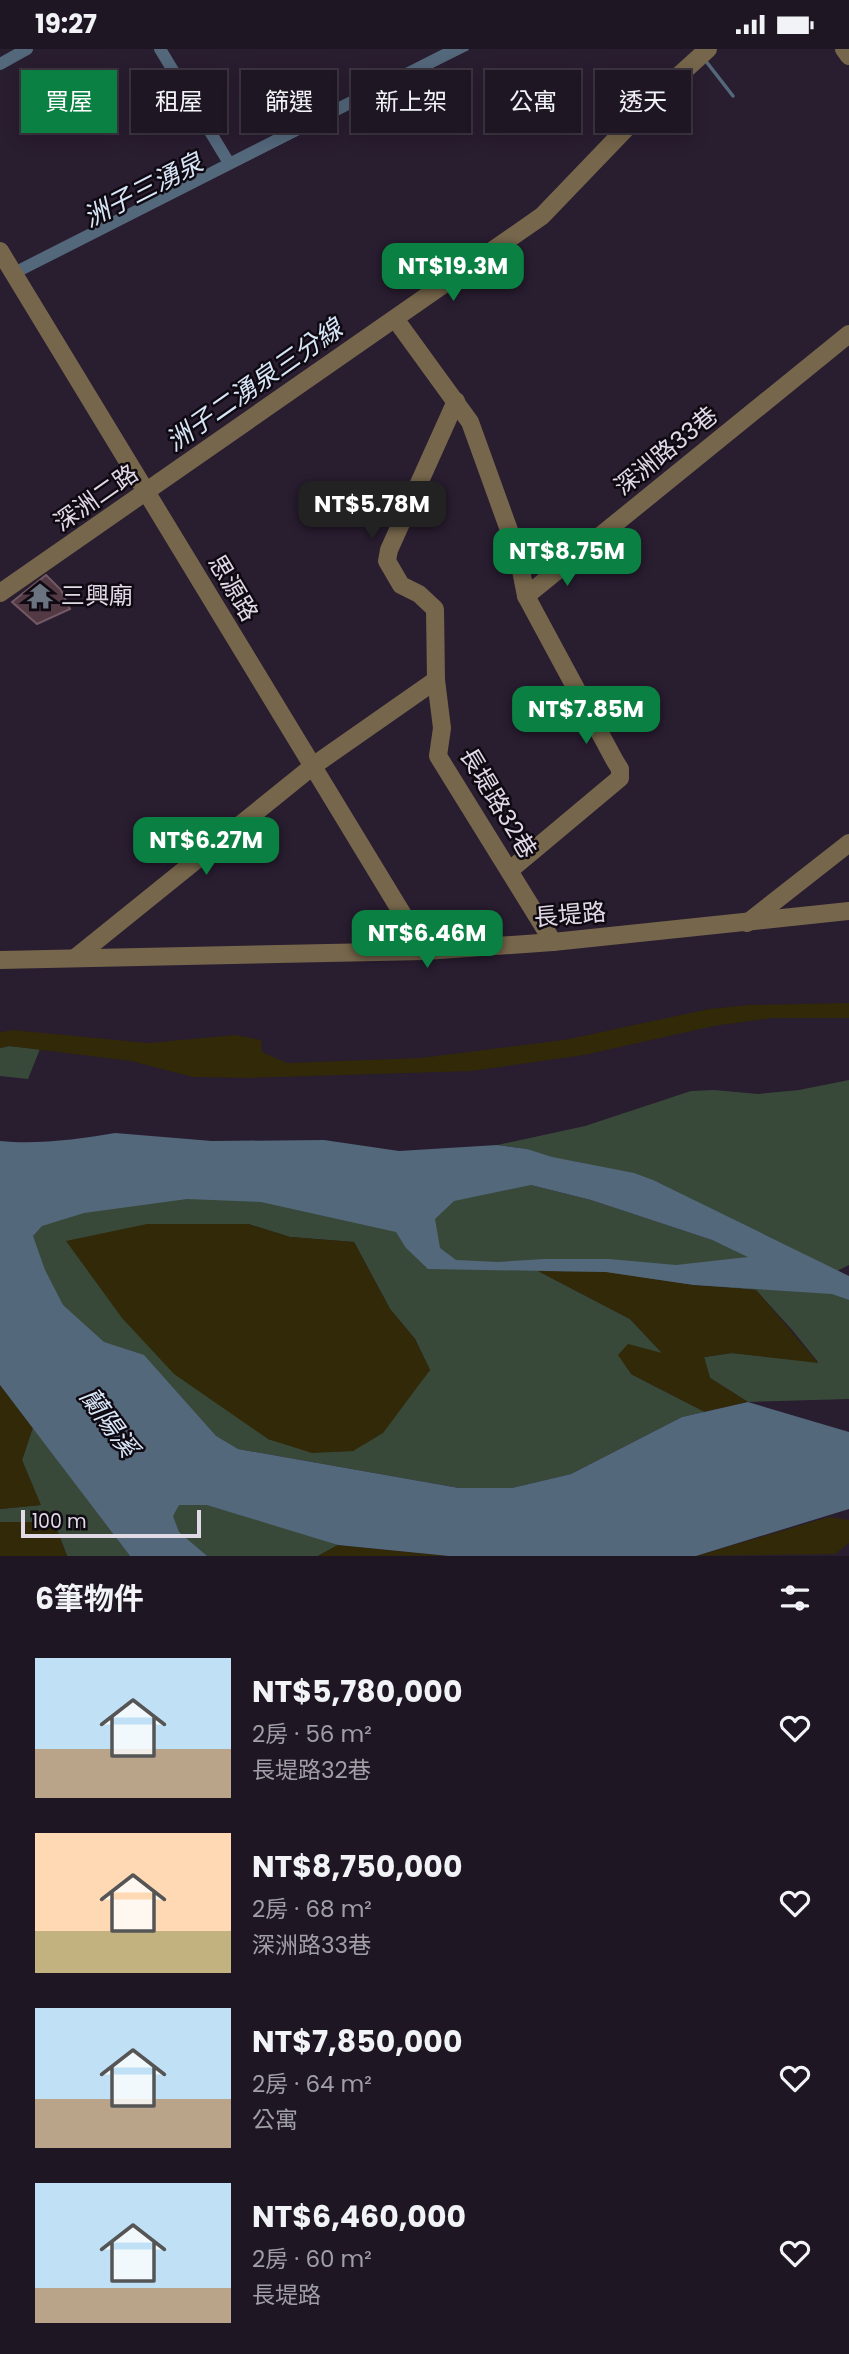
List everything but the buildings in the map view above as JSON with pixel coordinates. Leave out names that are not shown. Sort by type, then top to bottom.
[{"type":"street","name":"深洲二路","points":[[0,593],[542,216],[664,89],[708,49]]},
{"type":"street","points":[[844,49],[849,56]]},
{"type":"street","name":"思源路","points":[[0,251],[425,951]]},
{"type":"street","points":[[396,320],[470,422],[518,555],[526,596],[620,769],[620,778],[510,870]]},
{"type":"street","name":"深洲路33巷","points":[[526,596],[849,334]]},
{"type":"street","name":"長堤路32巷","points":[[456,401],[388,550],[387,561],[401,585],[419,594],[435,609],[436,680],[442,729],[438,756],[553,942]]},
{"type":"street","points":[[75,958],[313,766],[436,680]]},
{"type":"street","points":[[747,923],[849,843]]},
{"type":"street","name":"長堤路","points":[[0,960],[425,951],[553,942],[849,911]]},
{"type":"green space","points":[[9,1046],[40,1049],[28,1079],[0,1076],[0,1048]]},
{"type":"green space","points":[[849,1080],[849,1265],[837,1271],[527,1149],[497,1145],[585,1126],[691,1091],[758,1094],[799,1090]]},
{"type":"green space","points":[[0,1164],[531,1185],[591,1200],[712,1240],[849,1300],[849,1399],[748,1402],[710,1378],[704,1357],[732,1353],[818,1362],[756,1290],[540,1272],[630,1319],[663,1354],[631,1374],[705,1412],[682,1417],[571,1474],[512,1488],[459,1488],[238,1449],[196,1433],[77,1351]],"holes":[[[248,1224],[290,1237],[354,1242],[390,1309],[415,1339],[430,1370],[353,1451],[312,1452],[268,1439]]]},
{"type":"green space","points":[[33,1427],[130,1556],[67,1556],[54,1522],[0,1522],[0,1509],[40,1505],[22,1460]]},
{"type":"green space","points":[[155,1472],[338,1545],[318,1556],[193,1556],[185,1548]]},
{"type":"sand","points":[[849,1003],[849,1018],[772,1018],[714,1026],[584,1055],[472,1071],[249,1078],[193,1077],[131,1061],[9,1046],[0,1048],[0,1032],[13,1030],[148,1043],[235,1035],[261,1040],[262,1052],[287,1063],[421,1058],[564,1040],[709,1009],[748,1005]]},
{"type":"sand","points":[[147,1224],[248,1224],[290,1237],[354,1242],[390,1309],[415,1339],[430,1370],[383,1433],[353,1451],[312,1453],[268,1439],[174,1374],[122,1318],[66,1241]]},
{"type":"sand","points":[[538,1271],[606,1272],[694,1285],[756,1290],[818,1363],[732,1353],[704,1357],[710,1378],[748,1402],[705,1412],[631,1374],[618,1355],[628,1344],[662,1353],[630,1319]]},
{"type":"sand","points":[[0,1385],[33,1427],[22,1460],[41,1505],[0,1509]]},
{"type":"sand","points":[[829,1517],[849,1520],[849,1543],[835,1554],[696,1556]]},
{"type":"sand","points":[[0,1522],[54,1522],[67,1556],[0,1556]]},
{"type":"sand","points":[[338,1545],[449,1556],[318,1556]]},
{"type":"water","name":"蘭陽溪","points":[[115,1133],[212,1141],[324,1140],[399,1151],[497,1145],[527,1149],[552,1157],[634,1173],[653,1180],[849,1276],[849,1300],[832,1294],[694,1285],[606,1272],[428,1269],[406,1248],[396,1232],[261,1202],[187,1199],[84,1213],[42,1226],[33,1236],[45,1270],[63,1305],[104,1342],[144,1355],[216,1436],[238,1449],[459,1488],[512,1488],[571,1474],[682,1417],[748,1402],[849,1432],[849,1509],[696,1556],[449,1556],[338,1545],[207,1505],[179,1505],[173,1516],[179,1532],[207,1556],[130,1556],[0,1385],[0,1141],[43,1142]],"holes":[[[531,1185],[591,1200],[712,1240],[748,1257],[676,1265],[609,1259],[498,1262],[456,1260],[440,1248],[435,1219],[454,1201]]]},
{"type":"waterway","points":[[0,64],[27,49]]},
{"type":"waterway","points":[[160,49],[229,163]]},
{"type":"waterway","name":"洲子三湧泉","points":[[22,269],[456,49]]},
{"type":"waterway","name":"洲子三湧泉","points":[[24,271],[467,49]]},
{"type":"waterway","name":"洲子二湧泉三分線","points":[[705,60],[733,96]]},
{"type":"place","name":"三興廟","points":[[40,596]]}]
